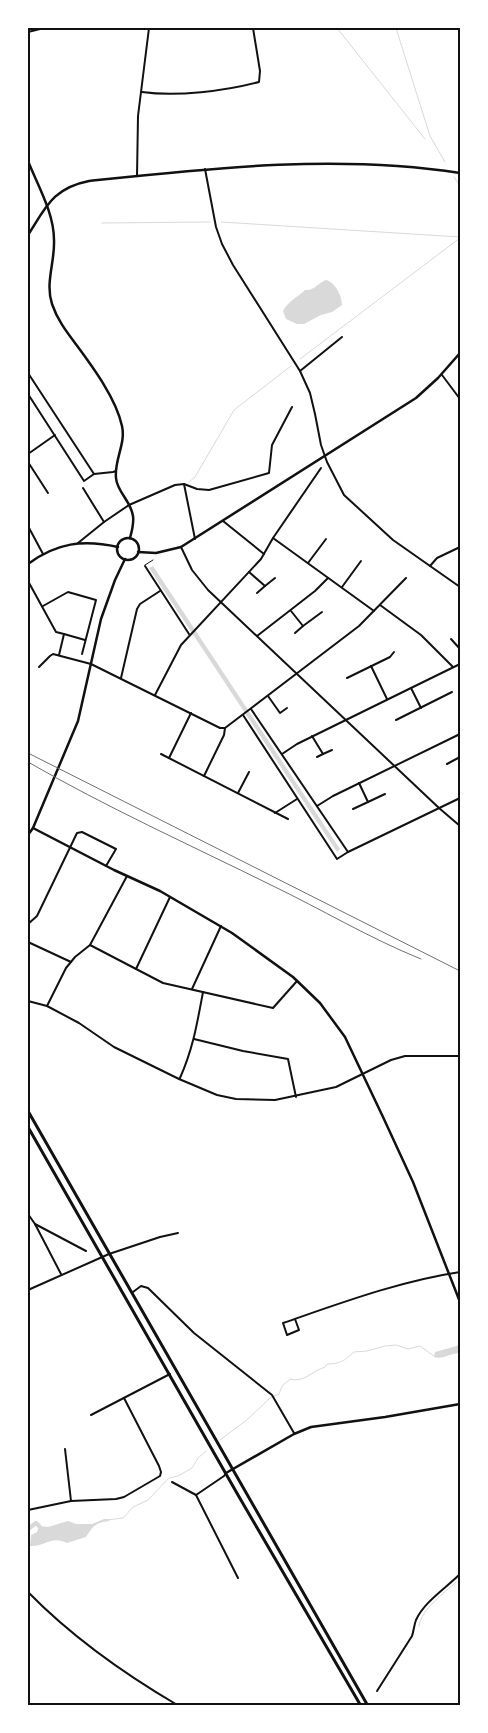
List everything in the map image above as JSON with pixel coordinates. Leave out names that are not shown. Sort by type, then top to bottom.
[{"type":"main road","points":[[28,1111],[368,1706]]},
{"type":"main road","points":[[28,1127],[361,1706]]},
{"type":"street","points":[[28,32],[44,28]]},
{"type":"street","points":[[137,176],[138,116],[149,28]]},
{"type":"street","points":[[142,92],[174,94],[259,82],[260,71],[253,28]]},
{"type":"street","points":[[28,161],[47,205],[53,228],[54,241],[50,283],[51,300],[55,313],[102,381],[122,423],[124,435],[116,470],[116,479],[119,490],[129,505],[133,521],[130,538]]},
{"type":"street","points":[[28,234],[47,205],[58,193],[82,182],[204,168],[282,164],[350,164],[460,173]]},
{"type":"street","points":[[204,168],[216,227],[222,244],[233,265],[300,370],[312,400],[321,445],[328,466],[344,495],[393,540],[460,587]]},
{"type":"street","points":[[300,370],[342,337]]},
{"type":"street","points":[[138,552],[156,553],[181,547],[223,522],[416,398],[442,375],[460,353]]},
{"type":"street","points":[[28,373],[94,474]]},
{"type":"street","points":[[442,375],[460,399]]},
{"type":"street","points":[[28,394],[84,481],[94,474],[116,470]]},
{"type":"street","points":[[78,543],[129,505],[168,488],[184,484],[196,489],[210,490],[269,473],[272,445],[292,406]]},
{"type":"street","points":[[28,454],[55,435]]},
{"type":"street","points":[[28,462],[48,493]]},
{"type":"street","points":[[155,695],[178,649],[264,554],[321,468]]},
{"type":"street","points":[[184,484],[195,538]]},
{"type":"street","points":[[82,488],[104,522]]},
{"type":"street","points":[[223,522],[264,554]]},
{"type":"street","points":[[28,526],[43,554]]},
{"type":"street","points":[[130,538],[137,542],[138,552],[134,558],[125,559],[119,554],[118,547],[121,540],[130,538]]},
{"type":"street","points":[[273,538],[374,611]]},
{"type":"street","points":[[308,563],[326,539]]},
{"type":"street","points":[[28,563],[62,546],[78,543],[94,543],[118,547]]},
{"type":"street","points":[[181,547],[198,579],[220,602],[460,826]]},
{"type":"street","points":[[430,566],[437,558],[460,547]]},
{"type":"street","points":[[28,834],[33,828],[78,722],[106,602],[125,559]]},
{"type":"street","points":[[153,560],[144,566],[191,634]]},
{"type":"street","points":[[342,587],[361,561]]},
{"type":"street","points":[[249,572],[265,586]]},
{"type":"street","points":[[257,593],[275,578]]},
{"type":"street","points":[[257,636],[315,591],[328,578]]},
{"type":"street","points":[[39,667],[50,656],[59,655],[91,664],[220,728],[225,728],[359,626],[406,578]]},
{"type":"street","points":[[28,581],[56,632],[86,640]]},
{"type":"street","points":[[121,678],[136,608],[160,591]]},
{"type":"street","points":[[42,606],[68,592],[96,600],[82,654]]},
{"type":"street","points":[[380,605],[421,635],[453,667]]},
{"type":"street","points":[[291,610],[303,626]]},
{"type":"street","points":[[295,632],[322,612]]},
{"type":"street","points":[[59,655],[64,634]]},
{"type":"street","points":[[451,639],[460,649]]},
{"type":"street","points":[[347,678],[390,657],[394,652]]},
{"type":"street","points":[[282,754],[312,736],[460,664]]},
{"type":"street","points":[[371,666],[388,699]]},
{"type":"street","points":[[411,688],[421,708]]},
{"type":"street","points":[[396,720],[452,692]]},
{"type":"street","points":[[268,696],[280,714],[287,708]]},
{"type":"street","points":[[250,709],[348,852]]},
{"type":"street","points":[[169,758],[191,713]]},
{"type":"street","points":[[244,714],[337,859],[460,798]]},
{"type":"street","points":[[204,776],[224,735],[225,728]]},
{"type":"street","points":[[317,806],[394,765],[460,734]]},
{"type":"street","points":[[312,736],[324,754]]},
{"type":"street","points":[[317,757],[332,750]]},
{"type":"street","points":[[161,754],[288,819]]},
{"type":"street","points":[[447,764],[460,757]]},
{"type":"street","points":[[238,793],[249,772]]},
{"type":"street","points":[[359,783],[368,802]]},
{"type":"street","points":[[353,810],[385,794]]},
{"type":"street","points":[[275,813],[297,799]]},
{"type":"street","points":[[33,828],[170,897],[221,926],[250,945],[297,981],[320,1003],[345,1038],[413,1182],[460,1302]]},
{"type":"street","points":[[28,924],[37,916],[70,848],[80,832],[116,849],[106,866]]},
{"type":"street","points":[[47,1006],[70,962],[90,945],[127,876]]},
{"type":"street","points":[[136,968],[170,897]]},
{"type":"street","points":[[192,989],[221,926]]},
{"type":"street","points":[[28,942],[70,962]]},
{"type":"street","points":[[90,945],[163,983],[274,1008],[297,981]]},
{"type":"street","points":[[179,1079],[190,1055],[203,992]]},
{"type":"street","points":[[28,1001],[47,1006],[79,1023],[114,1047],[179,1079],[217,1095],[236,1099],[275,1100],[296,1097],[336,1086],[391,1060],[405,1056],[460,1056]]},
{"type":"street","points":[[194,1039],[243,1052],[288,1059],[296,1097]]},
{"type":"street","points":[[28,1216],[36,1224],[86,1251]]},
{"type":"street","points":[[36,1224],[61,1274]]},
{"type":"street","points":[[28,1290],[109,1254],[160,1237],[178,1234]]},
{"type":"street","points":[[295,1319],[299,1330],[287,1334],[283,1323],[399,1284],[460,1272]]},
{"type":"street","points":[[131,1293],[141,1286],[148,1288],[194,1333],[272,1395],[294,1434]]},
{"type":"street","points":[[91,1415],[170,1374]]},
{"type":"street","points":[[28,1510],[71,1501],[109,1500],[124,1496],[160,1476],[159,1466],[124,1398]]},
{"type":"street","points":[[196,1495],[233,1468],[294,1434],[311,1427],[460,1404]]},
{"type":"street","points":[[65,1449],[71,1501]]},
{"type":"street","points":[[172,1482],[196,1495],[238,1578]]},
{"type":"street","points":[[377,1691],[412,1636],[415,1623],[420,1614],[460,1574]]},
{"type":"street","points":[[28,1592],[53,1617],[141,1683],[179,1706]]},
{"type":"shaded area","points":[[326,280],[332,283],[337,290],[342,305],[332,312],[321,315],[304,324],[297,324],[286,319],[283,311],[287,305],[305,290],[311,289]]},
{"type":"shaded area","points":[[153,566],[340,849],[337,852],[149,568]]},
{"type":"shaded area","points":[[460,1345],[460,1353],[440,1358],[434,1357],[435,1352]]},
{"type":"shaded area","points":[[104,1519],[109,1521],[95,1526],[86,1537],[67,1543],[57,1540],[30,1546],[31,1535],[37,1532],[39,1526],[48,1527],[68,1521],[76,1524],[92,1524]]},
{"type":"waterway","points":[[337,28],[425,139]]},
{"type":"waterway","points":[[396,28],[430,136],[445,162]]},
{"type":"waterway","points":[[454,177],[460,186]]},
{"type":"waterway","points":[[102,223],[210,222]]},
{"type":"waterway","points":[[221,222],[460,237]]},
{"type":"waterway","points":[[300,359],[460,238]]},
{"type":"waterway","points":[[189,482],[195,477],[234,410],[291,366]]},
{"type":"waterway","points":[[220,1440],[248,1419],[270,1398],[279,1394],[282,1386],[290,1379],[304,1378],[325,1367],[327,1364],[342,1361],[354,1352],[385,1346],[396,1345],[408,1349],[420,1346],[434,1356]]},
{"type":"waterway","points":[[107,1520],[123,1518],[133,1507],[148,1500],[169,1478],[178,1476],[192,1468],[198,1458],[206,1451]]},
{"type":"waterway","points":[[28,1529],[36,1523],[39,1526]]},
{"type":"waterway","points":[[419,1626],[424,1613],[429,1607],[456,1582]]},
{"type":"railway","points":[[28,753],[460,971]]},
{"type":"railway","points":[[28,762],[118,810],[383,942],[421,959]]}]
